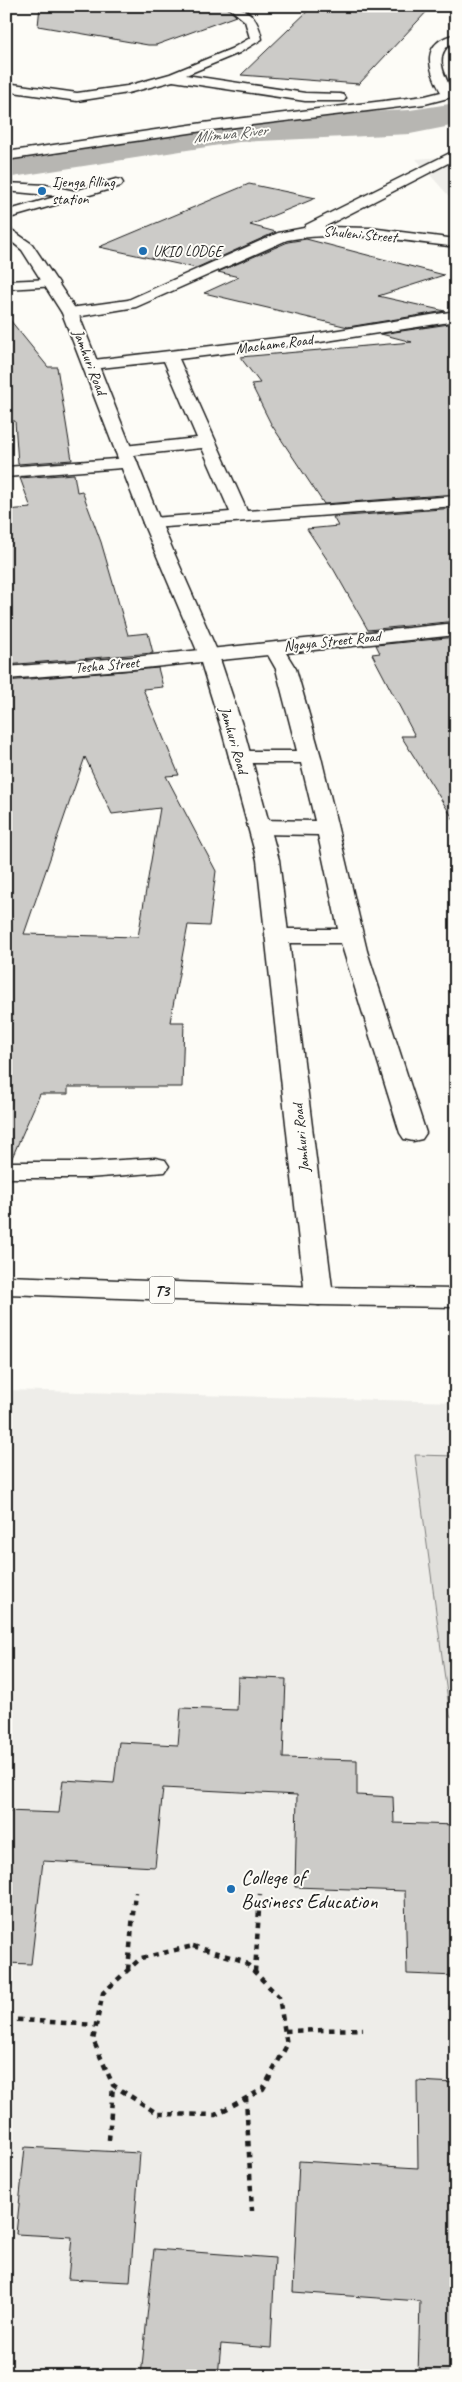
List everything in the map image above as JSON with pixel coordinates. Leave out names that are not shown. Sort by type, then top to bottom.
[{"type":"main road","points":[[6,87],[77,97],[128,89],[173,77],[235,51],[256,39],[254,27],[248,16],[232,6]]},
{"type":"main road","points":[[6,156],[203,127],[425,100],[452,93],[438,76],[435,56],[442,43],[456,37]]},
{"type":"main road","points":[[173,77],[305,97],[425,100]]},
{"type":"main road","points":[[305,97],[314,102],[317,108],[308,115]]},
{"type":"main road","points":[[308,230],[456,154]]},
{"type":"main road","points":[[6,215],[116,184]]},
{"type":"main road","points":[[6,187],[46,189],[77,196]]},
{"type":"main road","name":"Jamhuri Road","points":[[6,230],[27,247],[70,312],[152,523],[208,654],[240,757],[268,860],[319,1296]]},
{"type":"main road","name":"Shuleni Street","points":[[70,312],[131,304],[283,236],[308,230],[335,230],[456,243]]},
{"type":"main road","points":[[6,285],[52,283]]},
{"type":"main road","name":"Machame Road","points":[[91,364],[370,332],[456,316]]},
{"type":"main road","points":[[169,355],[241,517]]},
{"type":"main road","points":[[6,472],[126,457],[208,442]]},
{"type":"main road","points":[[152,523],[456,501]]},
{"type":"main road","name":"Ngaya Street Road","points":[[208,654],[456,630]]},
{"type":"main road","points":[[272,647],[286,669],[328,828],[352,936],[413,1133]]},
{"type":"main road","name":"Tesha Street","points":[[6,673],[134,663],[208,654]]},
{"type":"main road","points":[[240,757],[310,757]]},
{"type":"main road","points":[[259,827],[328,828]]},
{"type":"main road","points":[[277,936],[352,936]]},
{"type":"main road","points":[[6,1170],[88,1170],[155,1166]]},
{"type":"main road","name":"T3","points":[[6,1284],[319,1296],[456,1298]]},
{"type":"path","points":[[128,1970],[135,1892]]},
{"type":"path","points":[[255,1972],[260,1894]]},
{"type":"path","points":[[109,2140],[113,2085],[93,2040],[104,1993],[141,1958],[193,1946],[244,1960],[279,1997],[287,2044],[263,2089],[215,2115],[158,2114],[113,2085]]},
{"type":"path","points":[[6,2019],[96,2026]]},
{"type":"path","points":[[285,2031],[363,2029]]},
{"type":"path","points":[[246,2098],[252,2212]]},
{"type":"shaded area","points":[[456,156],[456,204],[416,159]]},
{"type":"shaded area","name":"College of Business Education","points":[[6,1390],[456,1402],[456,2376],[6,2376]]},
{"type":"shaded area","points":[[415,1455],[456,1456],[456,1717],[450,1716]]},
{"type":"building","points":[[40,6],[225,6],[236,16],[156,45],[148,45],[38,26]]},
{"type":"building","points":[[313,6],[363,6],[367,10],[431,7],[359,84],[241,75]]},
{"type":"building","points":[[249,184],[316,198],[250,225],[276,232],[196,268],[99,247]]},
{"type":"building","points":[[306,239],[444,275],[378,296],[445,311],[348,327],[204,293],[239,277],[218,272],[288,242]]},
{"type":"building","points":[[6,315],[48,367],[57,367],[72,460],[18,464],[15,421],[6,421]]},
{"type":"building","points":[[456,323],[456,494],[324,504],[271,424],[251,384],[260,383],[240,357],[412,342],[381,334]]},
{"type":"building","points":[[74,474],[77,492],[82,491],[101,542],[128,635],[148,633],[153,653],[6,665],[6,510],[31,508],[20,478]]},
{"type":"building","points":[[456,508],[456,621],[368,630],[334,570],[307,529],[338,526],[333,517]]},
{"type":"building","points":[[456,637],[456,823],[401,736],[415,736],[372,654],[380,653],[376,645]]},
{"type":"building","points":[[158,668],[163,687],[143,689],[179,775],[166,776],[216,871],[209,926],[188,925],[170,1022],[184,1022],[182,1087],[68,1087],[68,1094],[40,1094],[11,1160],[6,1160],[6,681]],"holes":[[[85,757],[112,814],[160,808],[138,937],[24,934]]]},
{"type":"building","points":[[238,1677],[286,1679],[283,1758],[357,1760],[357,1795],[393,1797],[394,1823],[456,1825],[456,1976],[407,1974],[405,1891],[295,1887],[297,1795],[163,1788],[155,1867],[43,1861],[31,1964],[6,1963],[6,1811],[59,1813],[63,1780],[114,1783],[119,1742],[178,1745],[181,1708],[237,1710]]},
{"type":"building","points":[[417,2081],[456,2083],[456,2376],[418,2376],[420,2301],[293,2292],[299,2161],[418,2168]]},
{"type":"building","points":[[25,2147],[140,2153],[130,2282],[68,2279],[72,2237],[16,2234]]},
{"type":"building","points":[[154,2249],[275,2258],[271,2348],[221,2344],[218,2376],[141,2376]]},
{"type":"waterway","name":"Mlimwa River","points":[[6,166],[239,130],[410,122],[456,114]]},
{"type":"place","name":"Ijenga filling station","points":[[42,191]]},
{"type":"place","name":"UKIO LODGE","points":[[143,251]]},
{"type":"place","name":"College of Business Education","points":[[231,1889]]}]
